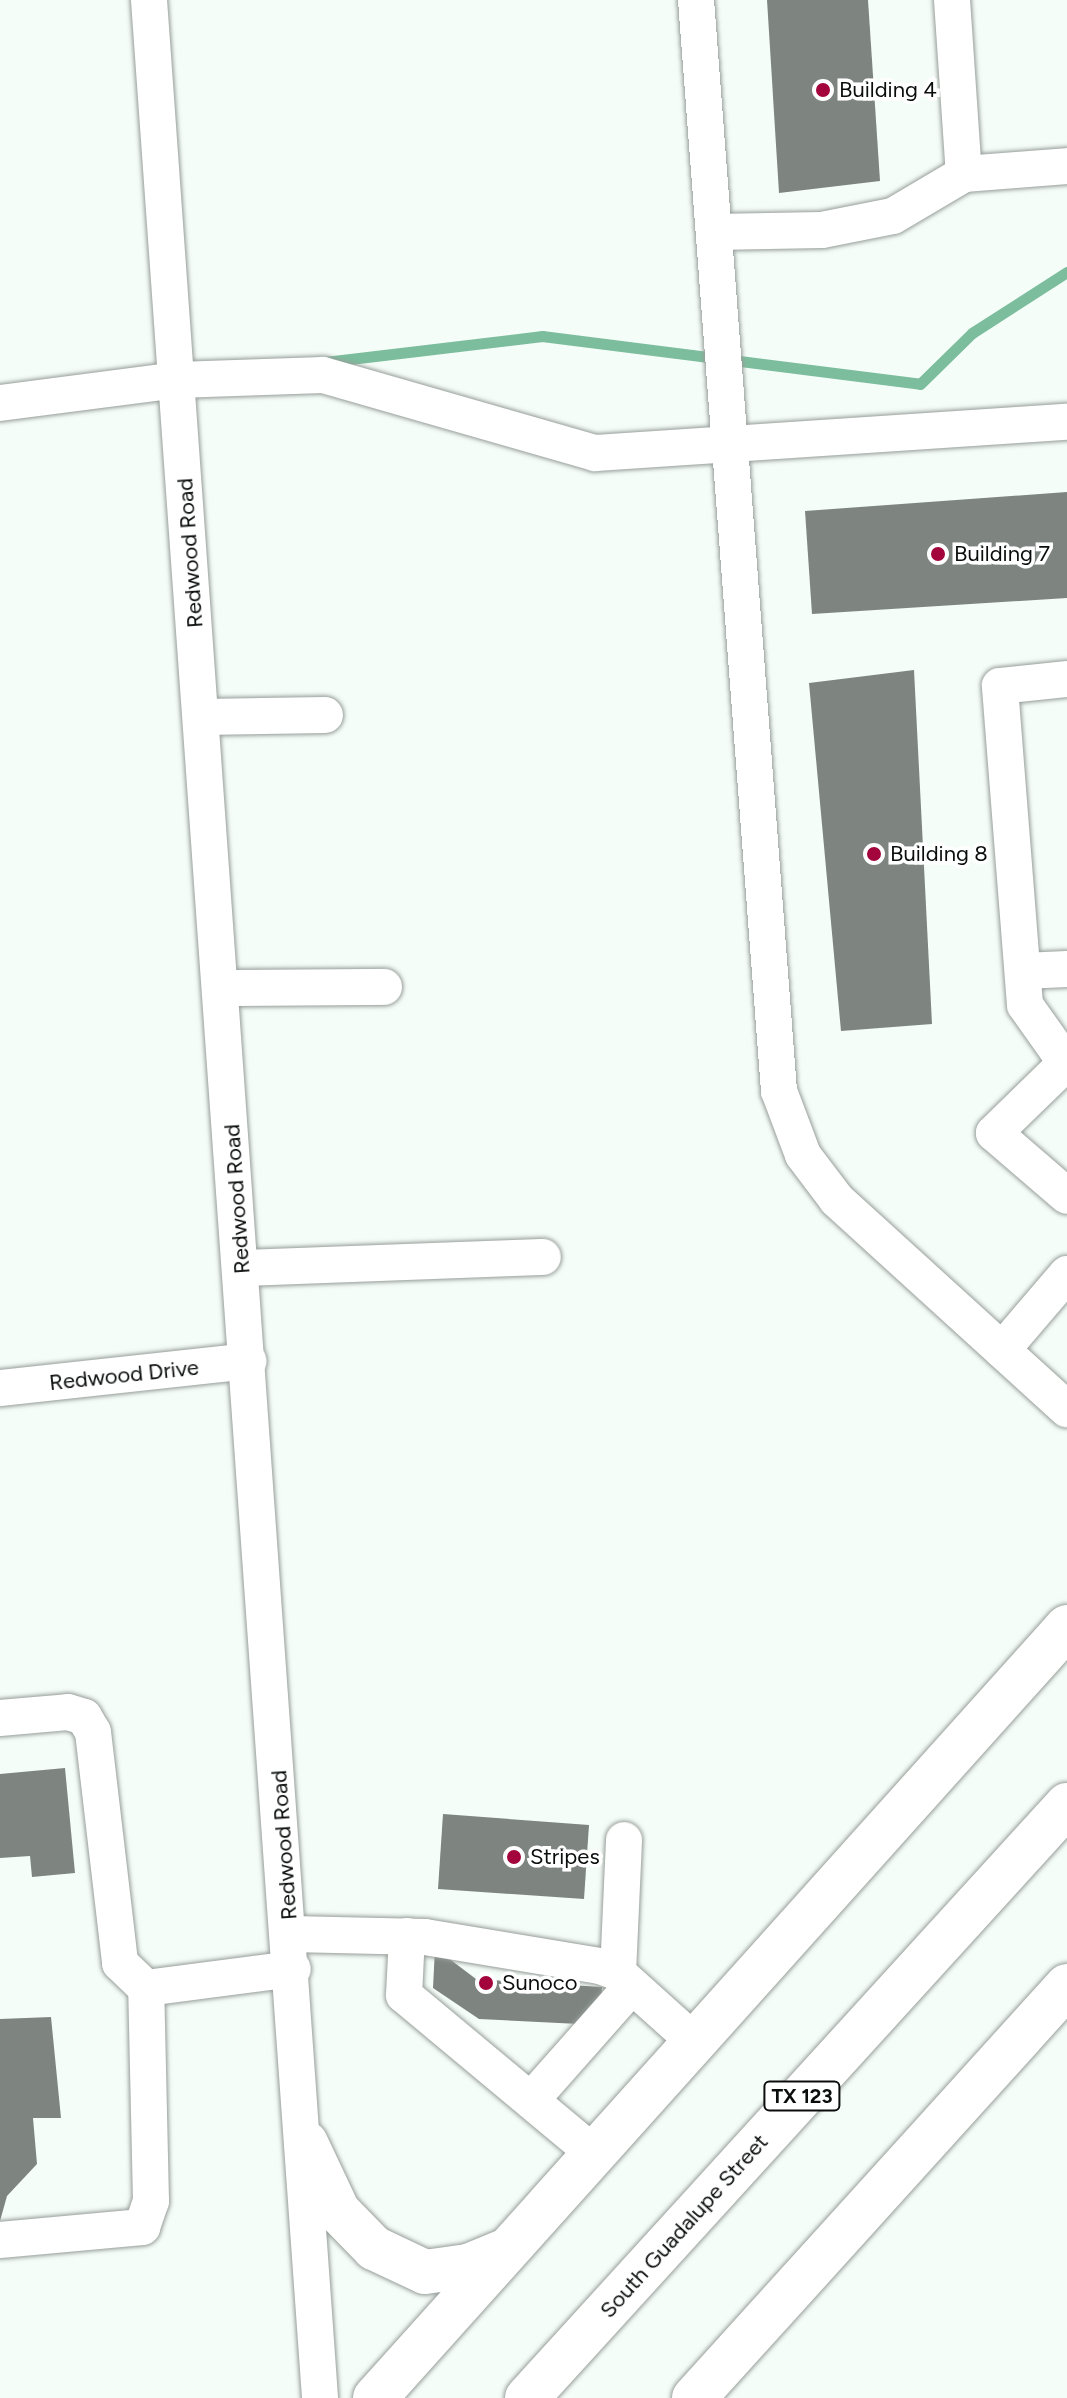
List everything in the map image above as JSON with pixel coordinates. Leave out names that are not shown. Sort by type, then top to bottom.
[{"type":"main road","points":[[375,2398],[1067,1627]]},
{"type":"main road","name":"South Guadalupe Street","points":[[532,2393],[1067,1805]]},
{"type":"main road","points":[[694,2398],[1067,1986]]},
{"type":"main road","points":[[306,2143],[338,2211],[374,2248],[425,2272],[468,2266],[513,2247]]},
{"type":"main road","points":[[412,2398],[425,2343]]},
{"type":"street","name":"Redwood Road","points":[[149,0],[306,2143],[320,2398]]},
{"type":"street","points":[[696,0],[779,1091],[803,1155],[837,1200],[1067,1409]]},
{"type":"street","points":[[952,0],[964,174]]},
{"type":"street","points":[[714,232],[822,230],[893,216],[964,174],[1067,166]]},
{"type":"street","points":[[0,403],[177,380],[323,375],[595,453],[730,449],[1067,422]]},
{"type":"street","points":[[1067,679],[1000,686],[1025,1005],[1066,1061],[994,1133],[1067,1196]]},
{"type":"street","points":[[202,717],[325,715]]},
{"type":"street","points":[[1023,971],[1067,969]]},
{"type":"street","points":[[221,988],[384,987]]},
{"type":"street","points":[[242,1268],[543,1257]]},
{"type":"street","points":[[1002,1350],[1067,1274]]},
{"type":"street","name":"Redwood Drive","points":[[0,1388],[249,1361]]},
{"type":"street","points":[[0,1718],[68,1712],[84,1717],[93,1732],[120,1963],[146,1988],[151,2201],[142,2227],[0,2240]]},
{"type":"street","points":[[532,2099],[625,1979],[624,1840]]},
{"type":"street","points":[[407,1936],[404,1995],[596,2155]]},
{"type":"street","points":[[146,1988],[292,1951],[407,1936],[625,1979],[696,2043]]},
{"type":"building","name":"Building 4","points":[[767,0],[868,0],[880,181],[779,193]]},
{"type":"building","name":"Building 7","points":[[1067,492],[1067,598],[812,614],[805,511]]},
{"type":"building","name":"Building 8","points":[[914,670],[932,1024],[841,1031],[809,683]]},
{"type":"building","points":[[65,1768],[75,1873],[32,1877],[30,1856],[0,1858],[0,1774]]},
{"type":"building","name":"Stripes","points":[[443,1814],[589,1825],[584,1899],[438,1889]]},
{"type":"building","name":"Sunoco","points":[[435,1948],[476,1979],[602,1987],[601,2006],[579,2024],[479,2019],[433,1988]]},
{"type":"building","points":[[51,2017],[61,2118],[33,2118],[37,2164],[7,2196],[0,2221],[0,2019]]},
{"type":"waterway","points":[[325,362],[542,336],[920,384],[972,333],[1067,272]]},
{"type":"place","name":"Building 4","points":[[823,90]]},
{"type":"place","name":"Building 7","points":[[938,554]]},
{"type":"place","name":"Building 8","points":[[874,854]]},
{"type":"place","name":"Stripes","points":[[514,1857]]},
{"type":"place","name":"Sunoco","points":[[486,1983]]}]
